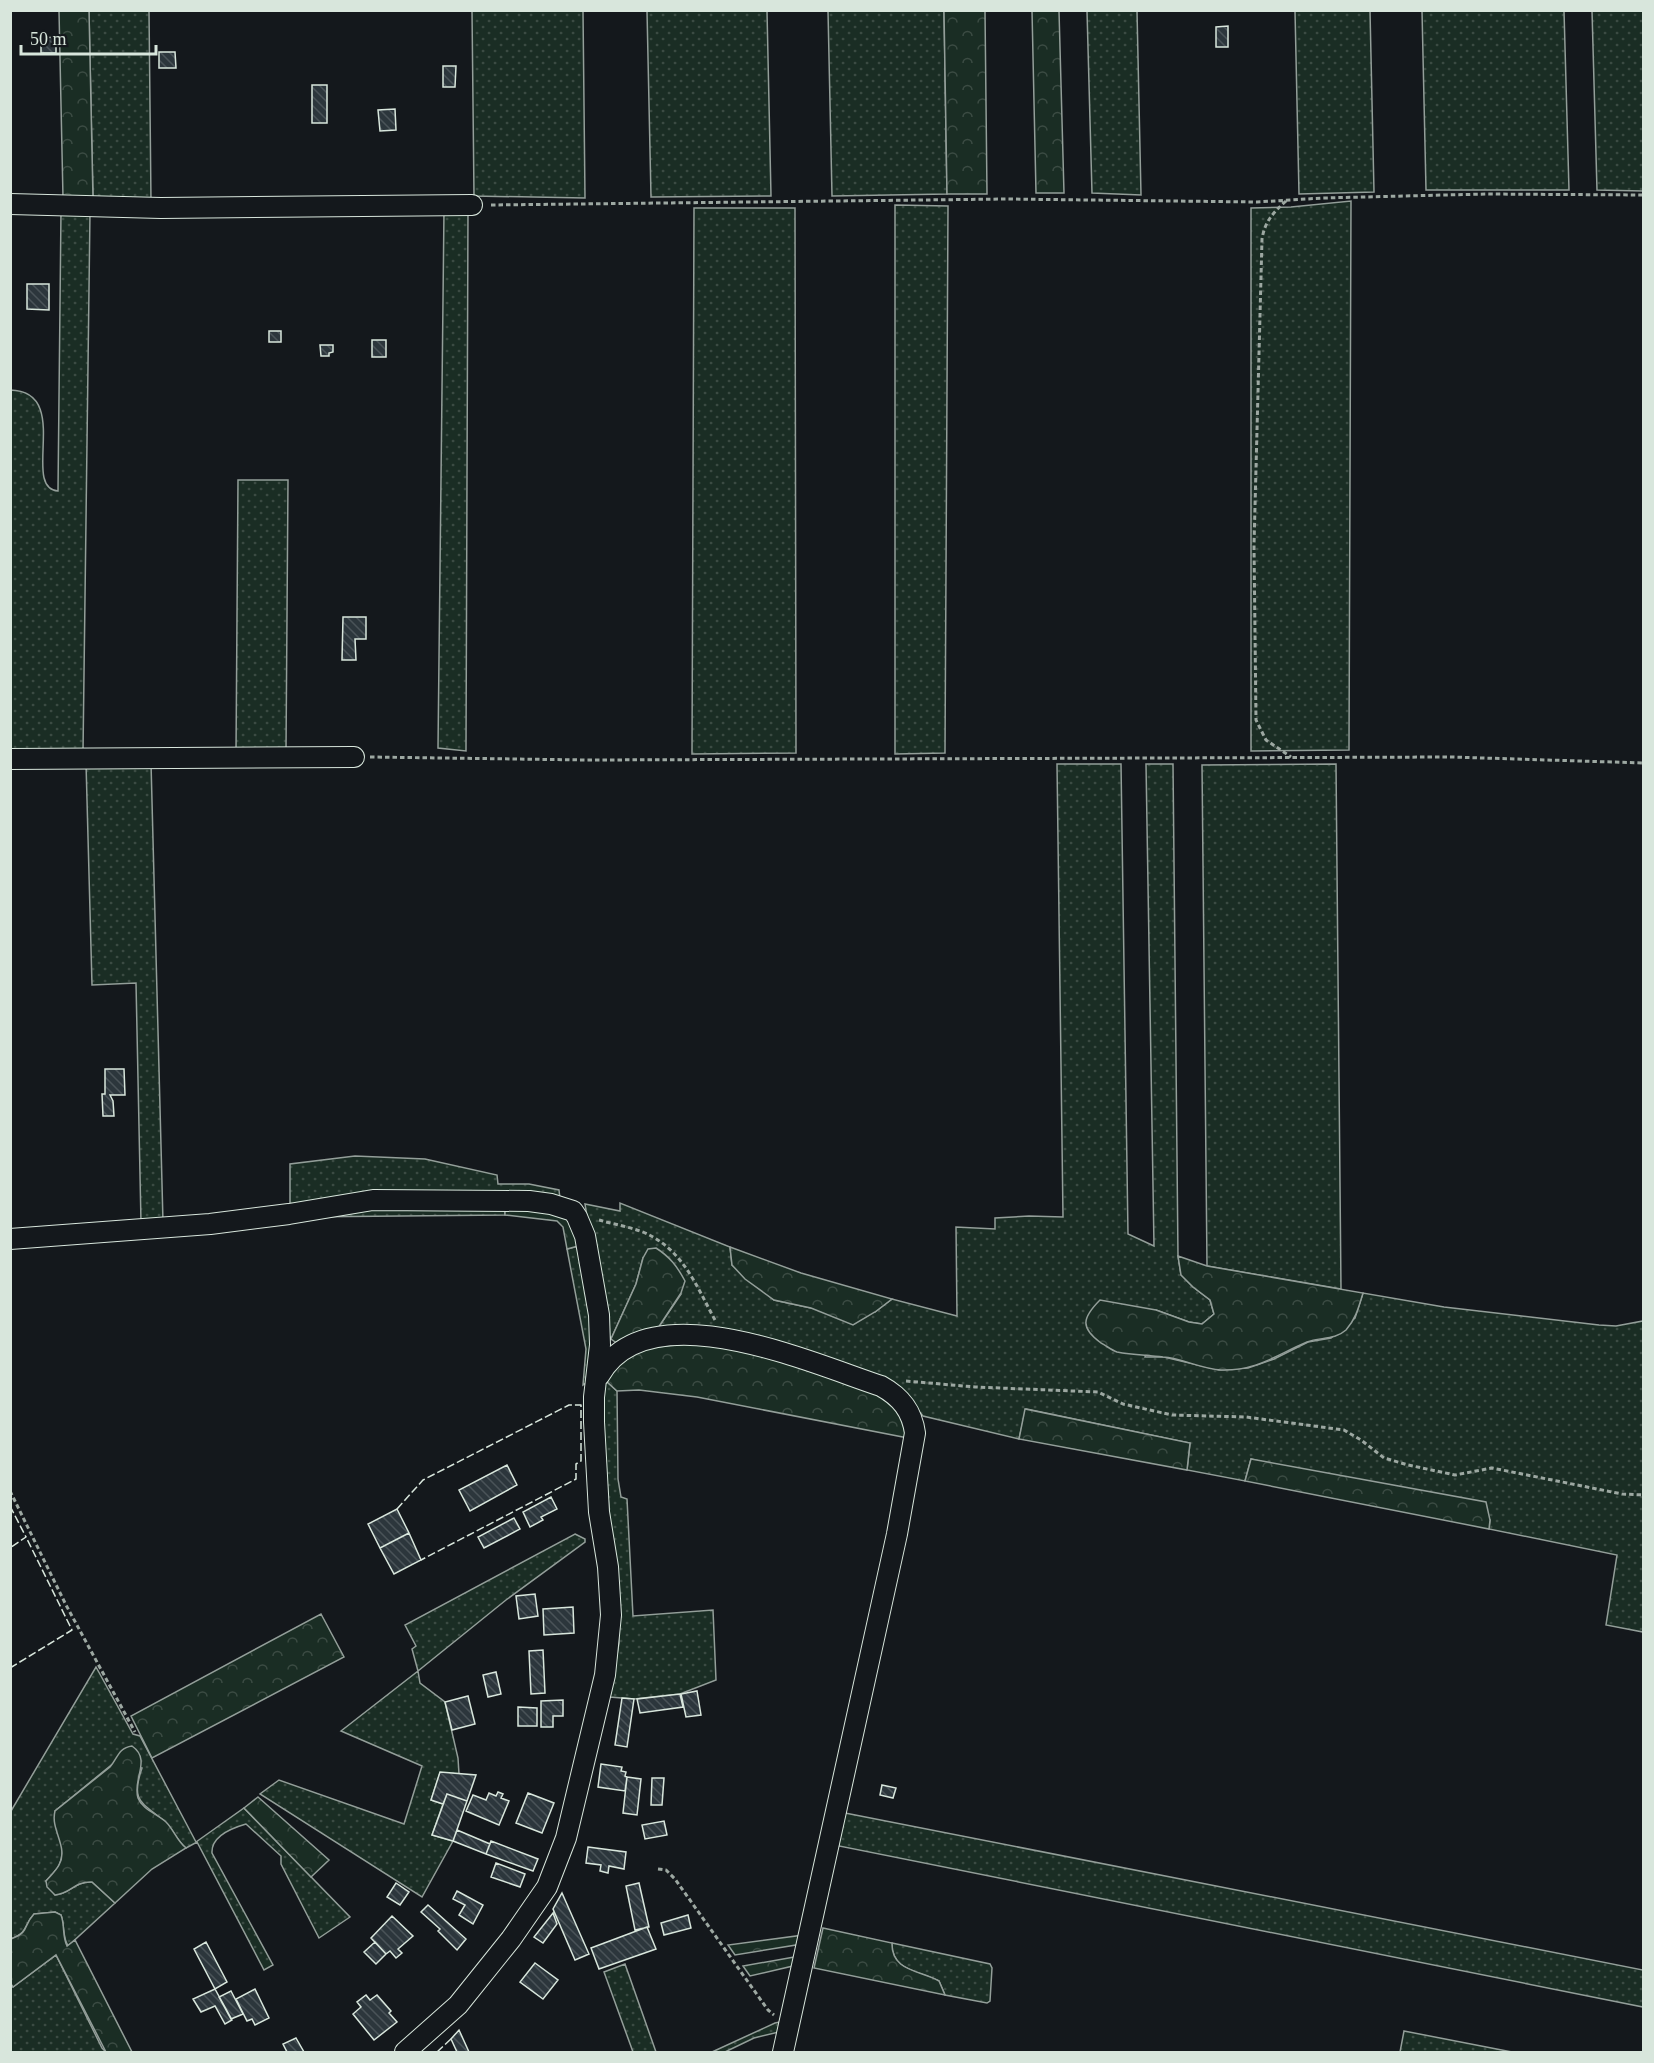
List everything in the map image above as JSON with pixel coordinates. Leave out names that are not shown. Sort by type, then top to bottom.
[{"type":"street","points":[[10,204],[161,208],[472,205]]},
{"type":"street","points":[[10,759],[354,757]]},
{"type":"street","points":[[10,1239],[210,1224],[373,1200],[530,1201],[573,1211],[582,1225],[599,1315],[598,1378],[594,1397],[596,1478],[608,1567],[610,1615],[605,1675],[566,1838],[547,1887],[511,1939],[458,2004],[405,2052]]},
{"type":"street","points":[[598,1378],[613,1356],[651,1337],[676,1334],[727,1338],[763,1347],[881,1386],[895,1394],[907,1408],[913,1421],[915,1433],[897,1534],[783,2052]]},
{"type":"path","points":[[472,205],[892,199],[1257,202],[1474,195],[1644,195]]},
{"type":"path","points":[[1288,200],[1269,217],[1262,239],[1254,556],[1256,720],[1266,740],[1291,757]]},
{"type":"path","points":[[354,757],[586,760],[1451,757],[1644,763]]},
{"type":"path","points":[[573,1211],[652,1236],[669,1248],[684,1264],[727,1338]]},
{"type":"path","points":[[881,1386],[894,1381],[916,1381],[975,1387],[1098,1392],[1123,1404],[1172,1415],[1246,1417],[1344,1430],[1384,1458],[1455,1475],[1492,1468],[1622,1494],[1644,1496]]},
{"type":"path","points":[[10,1491],[66,1605],[135,1732]]},
{"type":"path","points":[[658,1869],[666,1870],[675,1879],[768,2010],[775,2015],[790,2019]]},
{"type":"green space","points":[[59,11],[89,11],[93,199],[63,198]]},
{"type":"green space","points":[[89,11],[149,11],[151,202],[93,199]]},
{"type":"green space","points":[[472,11],[583,11],[585,198],[474,196]]},
{"type":"green space","points":[[647,11],[767,11],[771,196],[651,197]]},
{"type":"green space","points":[[828,11],[944,11],[947,194],[832,196]]},
{"type":"green space","points":[[944,11],[985,11],[987,194],[947,194]]},
{"type":"green space","points":[[1032,11],[1059,11],[1064,193],[1036,193]]},
{"type":"green space","points":[[1087,11],[1137,11],[1141,195],[1092,193]]},
{"type":"green space","points":[[1295,11],[1370,11],[1374,192],[1299,194]]},
{"type":"green space","points":[[1422,11],[1564,11],[1569,190],[1426,190]]},
{"type":"green space","points":[[1592,11],[1643,11],[1643,191],[1597,190]]},
{"type":"green space","points":[[1351,201],[1349,750],[1251,751],[1251,208]]},
{"type":"green space","points":[[895,205],[948,206],[945,753],[895,754]]},
{"type":"green space","points":[[694,208],[795,208],[796,753],[692,754]]},
{"type":"green space","points":[[468,209],[466,751],[438,748],[444,210]]},
{"type":"green space","points":[[61,211],[90,212],[83,752],[11,753],[10,390],[29,395],[39,406],[43,422],[43,474],[48,486],[58,491]]},
{"type":"green space","points":[[238,480],[288,480],[286,752],[236,753]]},
{"type":"green space","points":[[86,763],[151,763],[163,1222],[141,1222],[136,983],[92,985]]},
{"type":"green space","points":[[1057,764],[1121,764],[1128,1234],[1154,1246],[1146,764],[1173,764],[1178,1256],[1181,1275],[1210,1300],[1214,1314],[1202,1324],[1189,1322],[1156,1310],[1145,1357],[1164,1357],[1219,1370],[1248,1368],[1274,1359],[1308,1342],[1331,1338],[1355,1318],[1363,1293],[1444,1307],[1599,1325],[1616,1326],[1643,1321],[1643,1632],[1606,1625],[1617,1555],[1489,1529],[1490,1520],[1251,1459],[1245,1481],[1187,1470],[1190,1443],[1026,1409],[1019,1439],[923,1416],[908,1399],[658,1328],[681,1294],[643,1258],[636,1284],[611,1339],[605,1327],[585,1204],[620,1211],[620,1203],[730,1247],[732,1265],[774,1300],[811,1308],[875,1312],[892,1299],[957,1316],[956,1227],[995,1229],[995,1218],[1063,1217]]},
{"type":"green space","points":[[1336,764],[1341,1289],[1207,1266],[1202,765]]},
{"type":"green space","points":[[355,1156],[425,1159],[497,1175],[498,1184],[529,1184],[559,1190],[560,1199],[290,1207],[290,1164]]},
{"type":"green space","points":[[505,1206],[505,1215],[297,1217],[348,1207]]},
{"type":"green space","points":[[505,1206],[567,1214],[582,1245],[567,1249],[563,1227],[557,1221],[505,1215]]},
{"type":"green space","points":[[582,1245],[593,1307],[589,1381],[583,1385],[586,1349],[567,1249]]},
{"type":"green space","points":[[730,1247],[801,1273],[892,1299],[853,1325],[811,1308],[774,1300],[745,1279],[732,1265]]},
{"type":"green space","points":[[656,1248],[669,1258],[685,1281],[681,1293],[658,1328],[618,1344],[611,1339],[636,1284],[643,1258],[648,1249]]},
{"type":"green space","points":[[1178,1256],[1207,1266],[1363,1293],[1355,1317],[1342,1333],[1307,1342],[1256,1365],[1234,1370],[1214,1369],[1170,1358],[1117,1352],[1094,1338],[1086,1323],[1090,1312],[1100,1300],[1156,1310],[1189,1322],[1202,1324],[1214,1314],[1210,1300],[1181,1275]]},
{"type":"green space","points":[[722,1341],[884,1393],[900,1406],[908,1438],[697,1397],[639,1390],[617,1391],[606,1381],[633,1349]]},
{"type":"green space","points":[[606,1381],[617,1391],[618,1479],[621,1497],[627,1499],[633,1616],[713,1610],[716,1680],[680,1694],[634,1699],[610,1697],[619,1643],[601,1402]]},
{"type":"green space","points":[[1025,1409],[1190,1443],[1187,1470],[1019,1439]]},
{"type":"green space","points":[[1251,1459],[1486,1502],[1490,1520],[1489,1529],[1245,1481]]},
{"type":"green space","points":[[575,1534],[585,1539],[585,1542],[506,1600],[418,1671],[412,1649],[416,1646],[405,1625]]},
{"type":"green space","points":[[321,1614],[344,1657],[152,1758],[131,1716]]},
{"type":"green space","points":[[96,1667],[133,1734],[140,1736],[196,1842],[244,1808],[350,1917],[319,1938],[281,1864],[281,1856],[246,1824],[223,1834],[215,1842],[212,1853],[273,1965],[264,1970],[197,1842],[186,1848],[168,1825],[140,1800],[137,1788],[142,1768],[115,1762],[55,1811],[62,1852],[59,1865],[46,1881],[55,1895],[81,1883],[92,1882],[115,1903],[68,1946],[61,1915],[55,1912],[34,1914],[23,1931],[11,1939],[11,1811]]},
{"type":"green space","points":[[418,1671],[420,1683],[445,1702],[458,1758],[459,1774],[440,1773],[431,1800],[443,1804],[432,1835],[453,1841],[422,1897],[260,1794],[279,1780],[404,1824],[422,1766],[341,1731]]},
{"type":"green space","points":[[132,1746],[141,1757],[137,1784],[140,1802],[166,1822],[186,1848],[152,1869],[115,1903],[92,1882],[81,1883],[55,1895],[47,1887],[46,1881],[58,1867],[62,1852],[55,1825],[55,1811],[110,1767],[121,1751]]},
{"type":"green space","points":[[258,1797],[329,1860],[311,1877],[244,1808]]},
{"type":"green space","points":[[840,1812],[1643,1970],[1643,2007],[834,1845]]},
{"type":"green space","points":[[55,1912],[61,1915],[67,1946],[75,1940],[132,2052],[106,2052],[56,1955],[13,1987],[11,1984],[11,1939],[24,1931],[34,1914]]},
{"type":"green space","points":[[823,1928],[892,1943],[896,1959],[901,1964],[939,1981],[945,1995],[814,1968]]},
{"type":"green space","points":[[804,1935],[802,1944],[735,1955],[728,1945]]},
{"type":"green space","points":[[892,1943],[990,1964],[992,1968],[990,2001],[987,2003],[945,1995],[939,1981],[901,1965],[893,1952]]},
{"type":"green space","points":[[56,1955],[106,2052],[11,2052],[10,1984],[13,1987]]},
{"type":"green space","points":[[800,1956],[797,1965],[750,1976],[743,1966]]},
{"type":"green space","points":[[625,1964],[656,2052],[633,2052],[604,1972]]},
{"type":"green space","points":[[785,2021],[783,2031],[754,2038],[725,2052],[712,2052],[775,2023]]},
{"type":"green space","points":[[1404,2031],[1512,2052],[1400,2052]]},
{"type":"building","points":[[1228,26],[1228,47],[1216,47],[1216,27]]},
{"type":"building","points":[[56,37],[56,53],[41,53],[41,38]]},
{"type":"building","points":[[159,52],[175,52],[176,68],[159,68]]},
{"type":"building","points":[[443,66],[456,66],[455,87],[443,87]]},
{"type":"building","points":[[312,85],[327,85],[327,123],[312,123]]},
{"type":"building","points":[[395,109],[396,130],[380,131],[378,110]]},
{"type":"building","points":[[27,284],[49,284],[49,310],[27,309]]},
{"type":"building","points":[[269,331],[281,331],[281,342],[269,342]]},
{"type":"building","points":[[372,340],[386,340],[386,357],[372,357]]},
{"type":"building","points":[[320,345],[333,345],[333,352],[329,353],[329,356],[321,356]]},
{"type":"building","points":[[343,617],[366,617],[366,639],[355,639],[356,660],[342,660]]},
{"type":"building","points":[[105,1069],[124,1069],[125,1095],[110,1095],[113,1101],[114,1116],[103,1116],[102,1094],[105,1094]]},
{"type":"building","points":[[507,1465],[517,1485],[470,1511],[459,1490]]},
{"type":"building","points":[[551,1497],[557,1509],[541,1517],[543,1520],[530,1527],[523,1512]]},
{"type":"building","points":[[397,1509],[409,1533],[380,1548],[368,1524]]},
{"type":"building","points":[[514,1518],[520,1529],[484,1548],[478,1537]]},
{"type":"building","points":[[409,1533],[421,1560],[394,1574],[380,1548]]},
{"type":"building","points":[[535,1594],[538,1616],[519,1619],[516,1596]]},
{"type":"building","points":[[573,1607],[574,1633],[544,1635],[543,1609]]},
{"type":"building","points":[[543,1650],[545,1693],[531,1694],[529,1651]]},
{"type":"building","points":[[496,1672],[501,1694],[488,1697],[483,1675]]},
{"type":"building","points":[[697,1691],[701,1715],[686,1717],[681,1694]]},
{"type":"building","points":[[680,1694],[683,1707],[640,1713],[637,1699]]},
{"type":"building","points":[[468,1696],[475,1724],[452,1730],[445,1702]]},
{"type":"building","points":[[622,1698],[634,1699],[627,1747],[615,1745]]},
{"type":"building","points":[[563,1700],[563,1716],[553,1716],[553,1727],[541,1727],[541,1701]]},
{"type":"building","points":[[518,1707],[537,1708],[537,1726],[518,1726]]},
{"type":"building","points":[[601,1764],[622,1767],[621,1771],[626,1772],[627,1777],[625,1791],[598,1787]]},
{"type":"building","points":[[440,1772],[476,1775],[467,1801],[447,1794],[443,1804],[431,1800]]},
{"type":"building","points":[[627,1777],[641,1779],[637,1815],[623,1813]]},
{"type":"building","points":[[652,1778],[664,1778],[662,1805],[651,1805]]},
{"type":"building","points":[[882,1785],[896,1788],[893,1798],[880,1795]]},
{"type":"building","points":[[498,1792],[503,1794],[501,1798],[509,1801],[499,1825],[466,1811],[473,1795],[486,1800],[489,1793],[496,1796]]},
{"type":"building","points":[[528,1793],[554,1803],[542,1833],[516,1823]]},
{"type":"building","points":[[447,1794],[467,1801],[453,1841],[432,1835]]},
{"type":"building","points":[[664,1821],[667,1835],[645,1839],[642,1825]]},
{"type":"building","points":[[457,1830],[490,1844],[486,1854],[453,1841]]},
{"type":"building","points":[[491,1841],[538,1859],[533,1871],[486,1854]]},
{"type":"building","points":[[588,1847],[626,1852],[624,1869],[609,1866],[608,1873],[600,1871],[601,1865],[586,1863]]},
{"type":"building","points":[[496,1863],[525,1874],[520,1887],[491,1877]]},
{"type":"building","points":[[396,1883],[409,1892],[400,1905],[387,1897]]},
{"type":"building","points":[[639,1883],[649,1927],[635,1930],[626,1886]]},
{"type":"building","points":[[457,1891],[483,1905],[473,1924],[459,1915],[465,1905],[453,1899]]},
{"type":"building","points":[[562,1893],[589,1954],[575,1960],[553,1909]]},
{"type":"building","points":[[428,1905],[466,1939],[457,1950],[438,1931],[440,1929],[421,1912]]},
{"type":"building","points":[[553,1913],[557,1924],[543,1943],[534,1937]]},
{"type":"building","points":[[688,1915],[691,1928],[664,1935],[661,1923]]},
{"type":"building","points":[[392,1916],[413,1936],[398,1949],[402,1953],[396,1958],[390,1951],[386,1954],[371,1938]]},
{"type":"building","points":[[647,1927],[656,1949],[599,1969],[591,1948]]},
{"type":"building","points":[[206,1942],[227,1982],[215,1989],[194,1949]]},
{"type":"building","points":[[375,1942],[386,1954],[376,1964],[364,1952]]},
{"type":"building","points":[[535,1963],[558,1980],[543,1999],[520,1982]]},
{"type":"building","points":[[215,1989],[232,2020],[225,2024],[215,2006],[201,2012],[193,1999]]},
{"type":"building","points":[[255,1989],[269,2018],[255,2025],[252,2019],[247,2021],[236,1999]]},
{"type":"building","points":[[231,1991],[243,2014],[231,2019],[219,1997]]},
{"type":"building","points":[[366,1995],[370,2000],[377,1995],[397,2022],[374,2040],[353,2014],[361,2007],[357,2002]]},
{"type":"building","points":[[459,2030],[469,2052],[457,2052],[451,2039]]},
{"type":"building","points":[[296,2038],[304,2052],[287,2052],[283,2044]]},
{"type":"fence","points":[[397,1509],[423,1480],[569,1405],[581,1405],[581,1461],[576,1464],[576,1479],[421,1560]]},
{"type":"fence","points":[[10,1506],[26,1537],[10,1548]]},
{"type":"fence","points":[[10,1668],[72,1630],[26,1537]]},
{"type":"fence","points":[[437,2052],[451,2039],[452,2041]]}]
